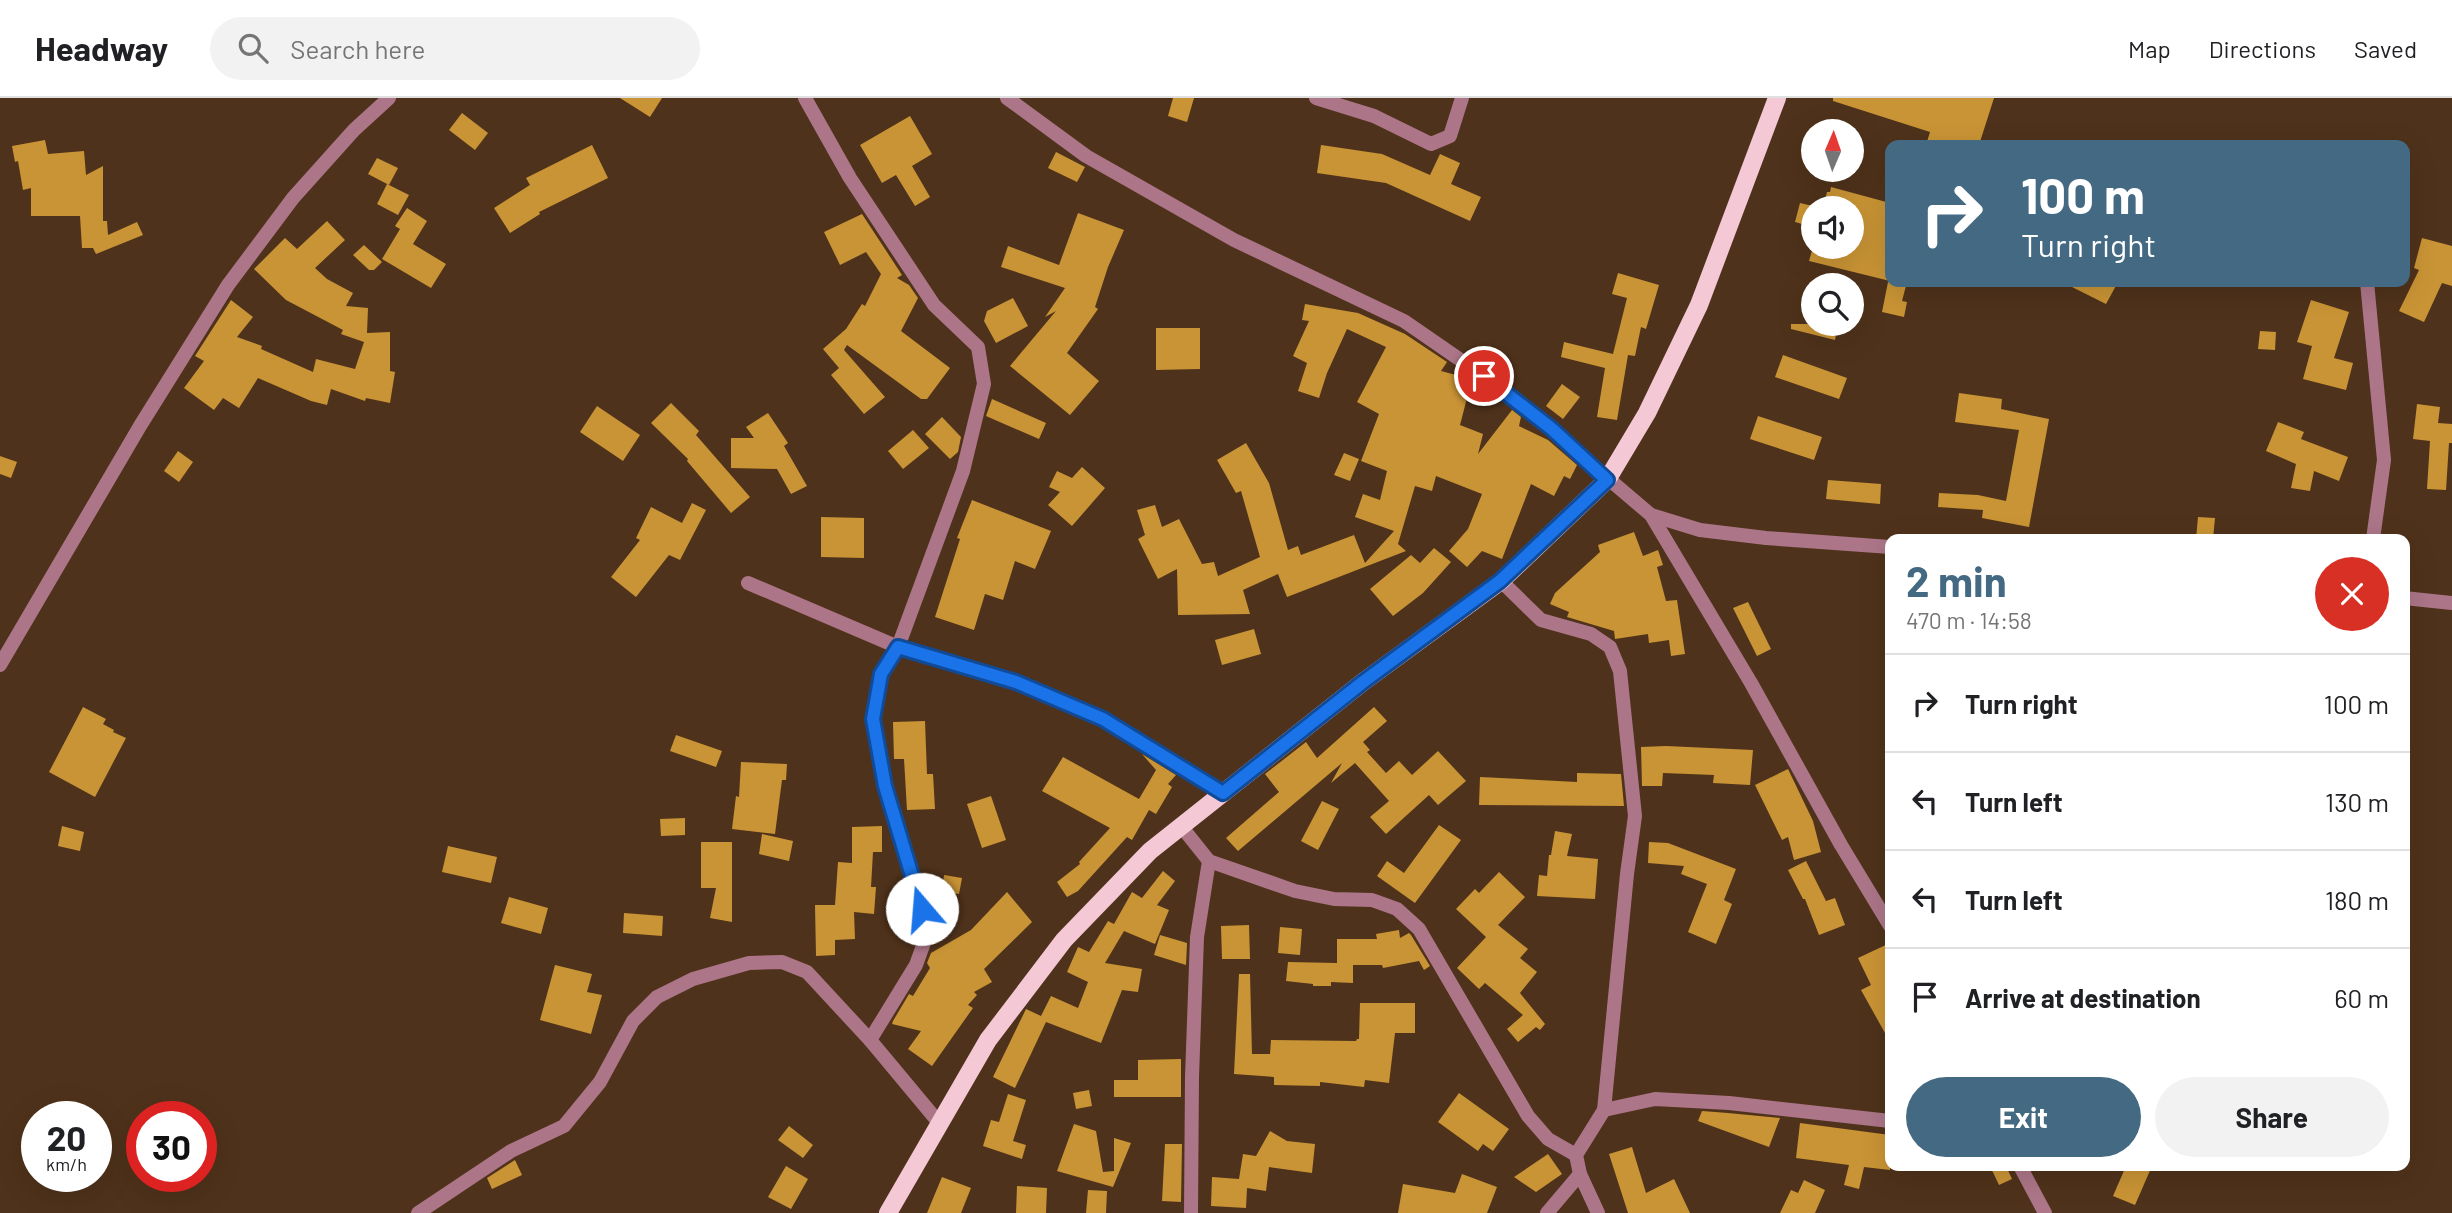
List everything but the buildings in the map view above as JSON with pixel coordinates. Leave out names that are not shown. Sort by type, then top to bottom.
[{"type":"main road","points":[[888,1213],[988,1040],[1064,940],[1150,851],[1363,682],[1500,581],[1607,480],[1647,413],[1699,305],[1777,98]]},
{"type":"street","points":[[0,665],[140,426],[228,285],[293,198],[354,130],[389,98]]},
{"type":"street","points":[[805,98],[850,178],[934,305],[978,347],[985,384],[963,471],[898,647],[881,674],[873,719],[885,786],[922,909],[925,940],[916,965],[870,1040]]},
{"type":"street","points":[[1007,98],[1086,156],[1223,234],[1404,321],[1504,390],[1651,515],[1745,672],[1841,845],[1885,918]]},
{"type":"street","points":[[1316,98],[1374,116],[1431,144],[1450,136],[1462,98]]},
{"type":"street","points":[[2367,287],[2384,460],[2374,534]]},
{"type":"street","points":[[1651,515],[1700,530],[1885,547]]},
{"type":"street","points":[[1500,581],[1541,621],[1591,634],[1610,647],[1620,671],[1635,816],[1604,1110],[1576,1155],[1580,1174],[1598,1213]]},
{"type":"street","points":[[748,583],[898,647],[1016,682],[1103,719],[1223,793]]},
{"type":"street","points":[[2410,599],[2452,603]]},
{"type":"street","points":[[1181,826],[1209,861],[1295,891],[1334,900],[1372,900],[1397,909],[1419,929],[1528,1116],[1548,1139],[1576,1155]]},
{"type":"street","points":[[1191,1213],[1197,937],[1209,861]]},
{"type":"street","points":[[418,1213],[511,1150],[564,1126],[600,1082],[633,1021],[657,997],[693,979],[748,963],[782,962],[807,972],[870,1040],[940,1124]]},
{"type":"street","points":[[1604,1110],[1655,1099],[1729,1103],[1885,1121]]},
{"type":"street","points":[[2023,1171],[2045,1213]]},
{"type":"street","points":[[1547,1213],[1580,1174]]},
{"type":"route","points":[[922,909],[885,786],[873,719],[881,674],[898,647],[1016,682],[1103,719],[1223,793],[1363,682],[1500,581],[1607,480],[1552,429],[1484,376]]}]
